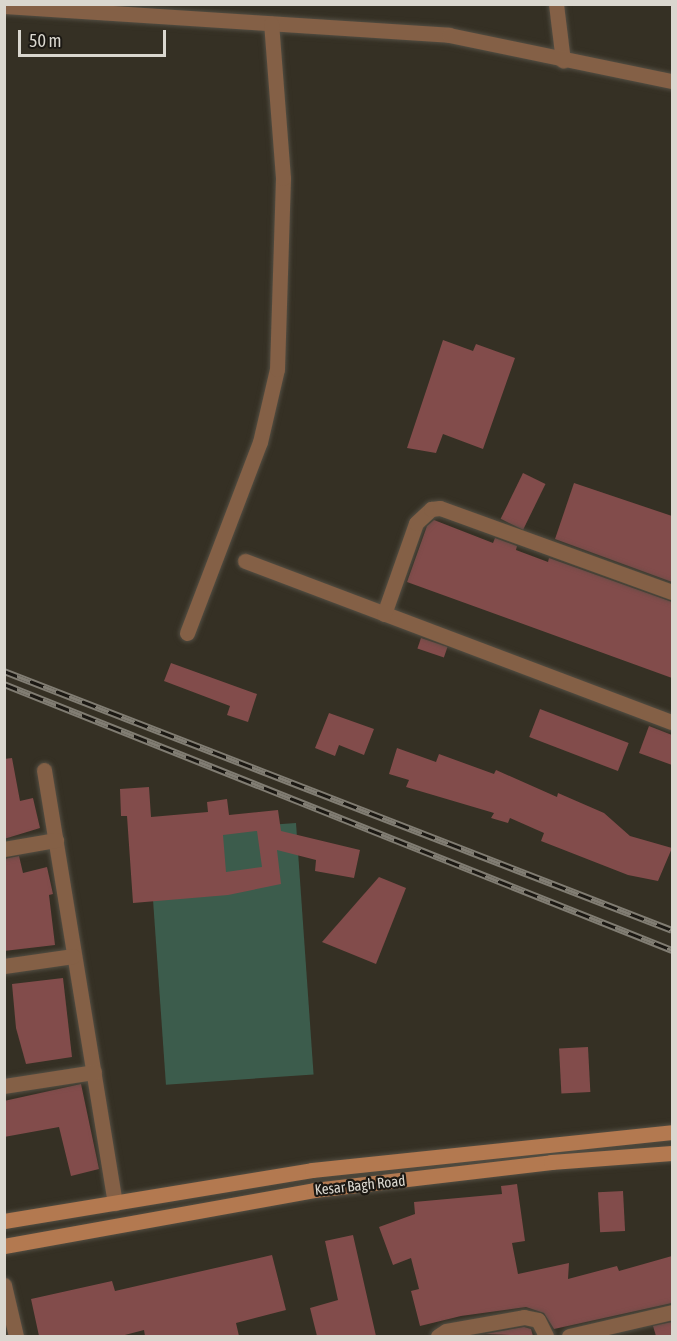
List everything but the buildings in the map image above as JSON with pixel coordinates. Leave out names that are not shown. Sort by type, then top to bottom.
[{"type":"main road","points":[[4,1221],[312,1170],[672,1132]]},
{"type":"main road","name":"Kesar Bagh Road","points":[[4,1246],[314,1190],[551,1162],[672,1153]]},
{"type":"street","points":[[556,4],[563,61]]},
{"type":"street","points":[[4,6],[449,35],[563,61],[672,81]]},
{"type":"street","points":[[187,633],[260,442],[277,369],[283,167],[271,23]]},
{"type":"street","points":[[384,614],[416,523],[431,509],[440,508],[672,592]]},
{"type":"street","points":[[245,561],[672,722]]},
{"type":"street","points":[[44,770],[115,1203]]},
{"type":"street","points":[[4,849],[56,840]]},
{"type":"street","points":[[4,966],[73,956]]},
{"type":"street","points":[[4,1086],[94,1072]]},
{"type":"street","points":[[4,1285],[16,1336]]},
{"type":"street","points":[[569,1336],[672,1312]]},
{"type":"street","points":[[438,1336],[447,1331],[524,1317],[538,1320],[546,1336]]},
{"type":"green space","points":[[296,823],[314,1074],[166,1085],[148,833]]},
{"type":"railway","points":[[4,671],[672,930]]},
{"type":"railway","points":[[4,684],[672,950]]}]
